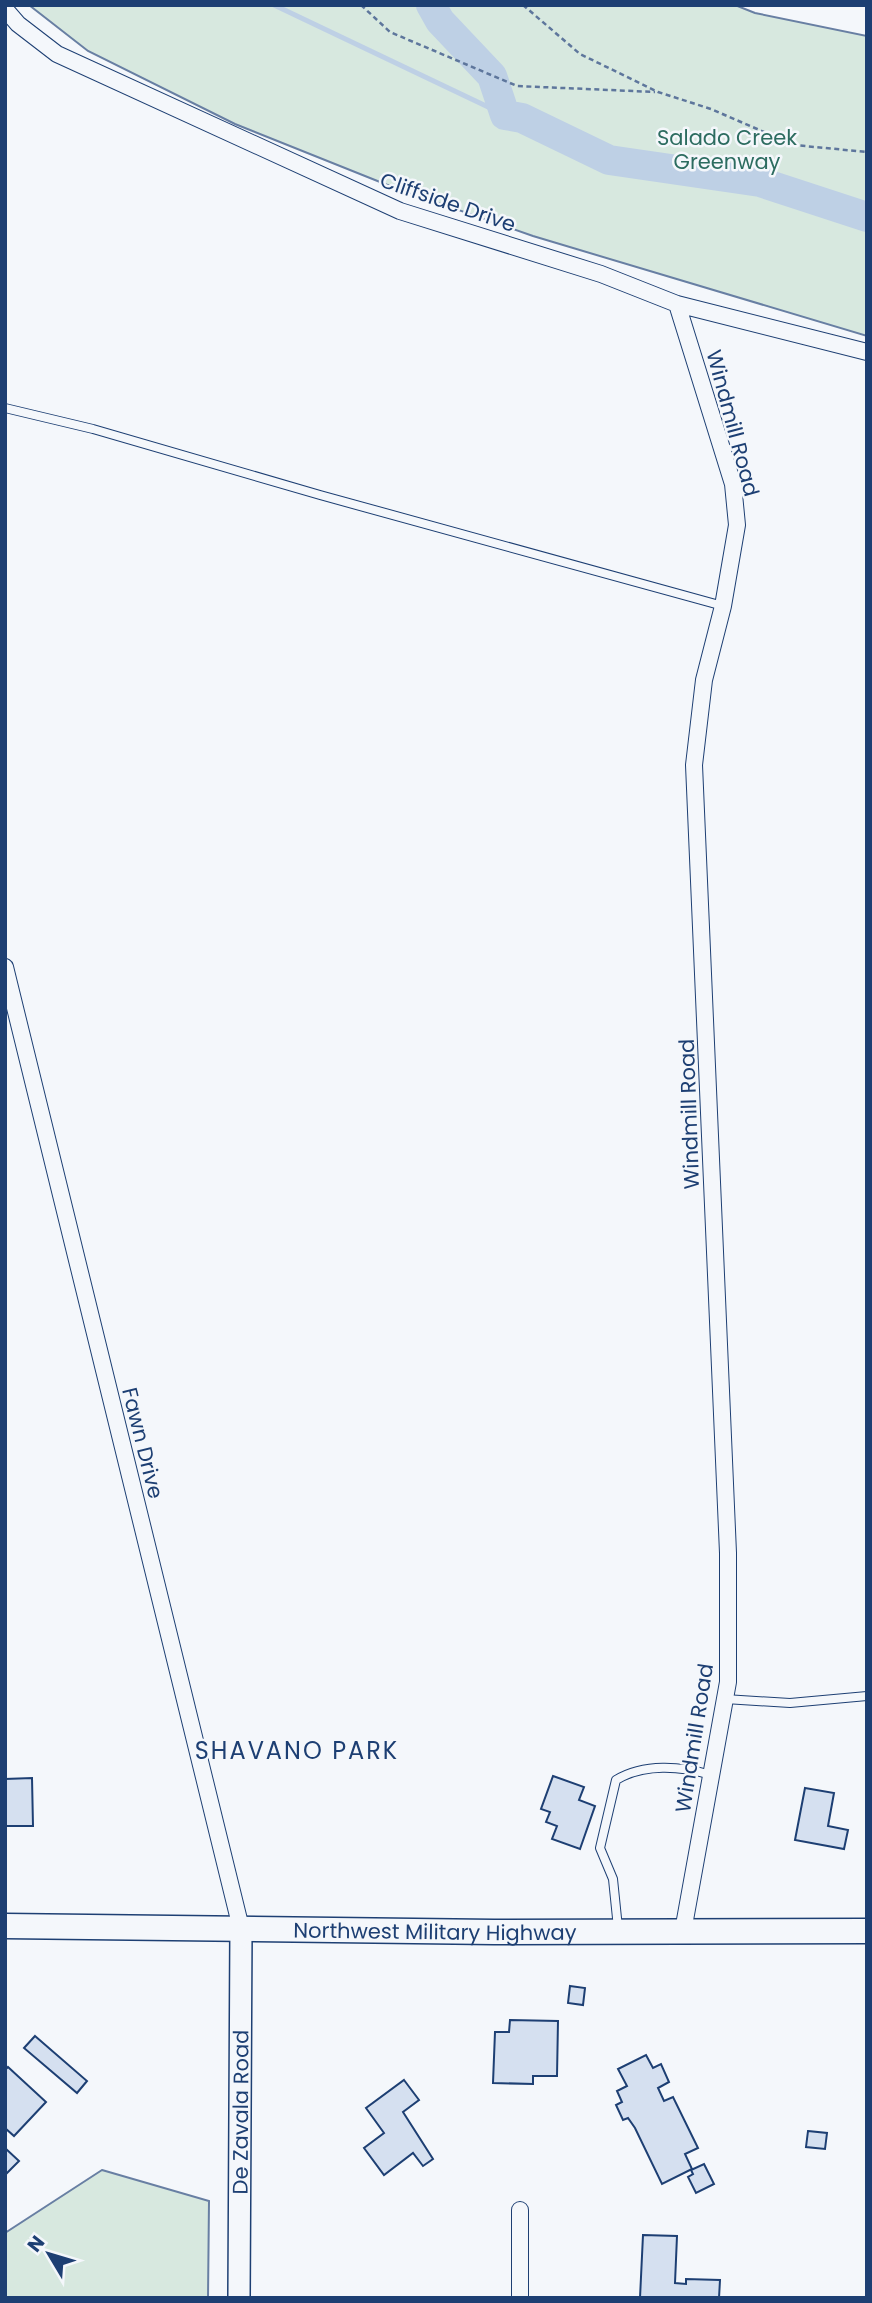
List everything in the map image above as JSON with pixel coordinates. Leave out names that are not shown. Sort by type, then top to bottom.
[{"type":"main road","name":"Northwest Military Highway","points":[[5,1926],[867,1931]]},
{"type":"main road","name":"De Zavala Road","points":[[239,2298],[241,1928]]},
{"type":"street","name":"Cliffside Drive","points":[[5,9],[18,24],[57,54],[393,208],[601,274],[677,304],[867,352]]},
{"type":"street","name":"Windmill Road","points":[[677,304],[733,484],[737,525],[723,606],[704,680],[694,765],[729,1553],[728,1682],[683,1931]]},
{"type":"street","name":"Fawn Drive","points":[[5,967],[241,1928]]},
{"type":"street","points":[[520,2210],[520,2298]]},
{"type":"lane","points":[[5,408],[93,429],[320,495],[723,606]]},
{"type":"lane","points":[[725,1699],[790,1703],[867,1696]]},
{"type":"lane","points":[[618,1931],[613,1879],[600,1848],[616,1780],[627,1773],[679,1766],[711,1775]]},
{"type":"path","points":[[361,5],[390,32],[517,86],[658,92]]},
{"type":"path","points":[[523,5],[580,54],[658,92],[711,108],[794,145],[867,152]]},
{"type":"green space","name":"Salado Creek Greenway","points":[[29,5],[735,5],[755,13],[867,36],[867,336],[533,236],[390,186],[235,124],[88,51]]},
{"type":"green space","points":[[102,2170],[209,2201],[208,2298],[5,2298],[5,2233]]},
{"type":"building","points":[[553,1776],[584,1787],[579,1800],[595,1806],[580,1849],[552,1839],[557,1826],[546,1822],[550,1812],[541,1809]]},
{"type":"building","points":[[32,1778],[33,1826],[5,1826],[5,1779]]},
{"type":"building","points":[[805,1788],[834,1793],[828,1826],[848,1830],[844,1849],[795,1840]]},
{"type":"building","points":[[570,1986],[585,1988],[583,2005],[568,2003]]},
{"type":"building","points":[[510,2020],[558,2021],[557,2076],[533,2076],[533,2084],[493,2083],[495,2032],[509,2032]]},
{"type":"building","points":[[35,2036],[87,2081],[77,2093],[24,2048]]},
{"type":"building","points":[[646,2055],[653,2068],[661,2064],[669,2082],[658,2088],[664,2101],[673,2097],[698,2148],[685,2154],[692,2169],[662,2184],[635,2128],[628,2118],[623,2120],[616,2105],[622,2102],[617,2091],[627,2086],[618,2069]]},
{"type":"building","points":[[8,2067],[46,2102],[14,2136],[5,2128],[5,2070]]},
{"type":"building","points":[[404,2080],[419,2100],[403,2112],[433,2159],[423,2166],[413,2153],[384,2175],[364,2148],[384,2133],[366,2108]]},
{"type":"building","points":[[808,2131],[827,2133],[825,2149],[806,2147]]},
{"type":"building","points":[[5,2148],[19,2161],[5,2175]]},
{"type":"building","points":[[704,2164],[714,2184],[696,2193],[688,2177],[693,2174],[691,2170]]},
{"type":"building","points":[[643,2235],[677,2236],[675,2283],[686,2284],[686,2279],[720,2280],[719,2298],[640,2298]]},
{"type":"waterway","points":[[274,5],[505,115]]},
{"type":"waterway","points":[[431,5],[440,21],[492,76],[505,115],[522,118],[609,160],[760,182],[867,217]]},
{"type":"district","name":"SHAVANO PARK","points":[[297,1750]]}]
